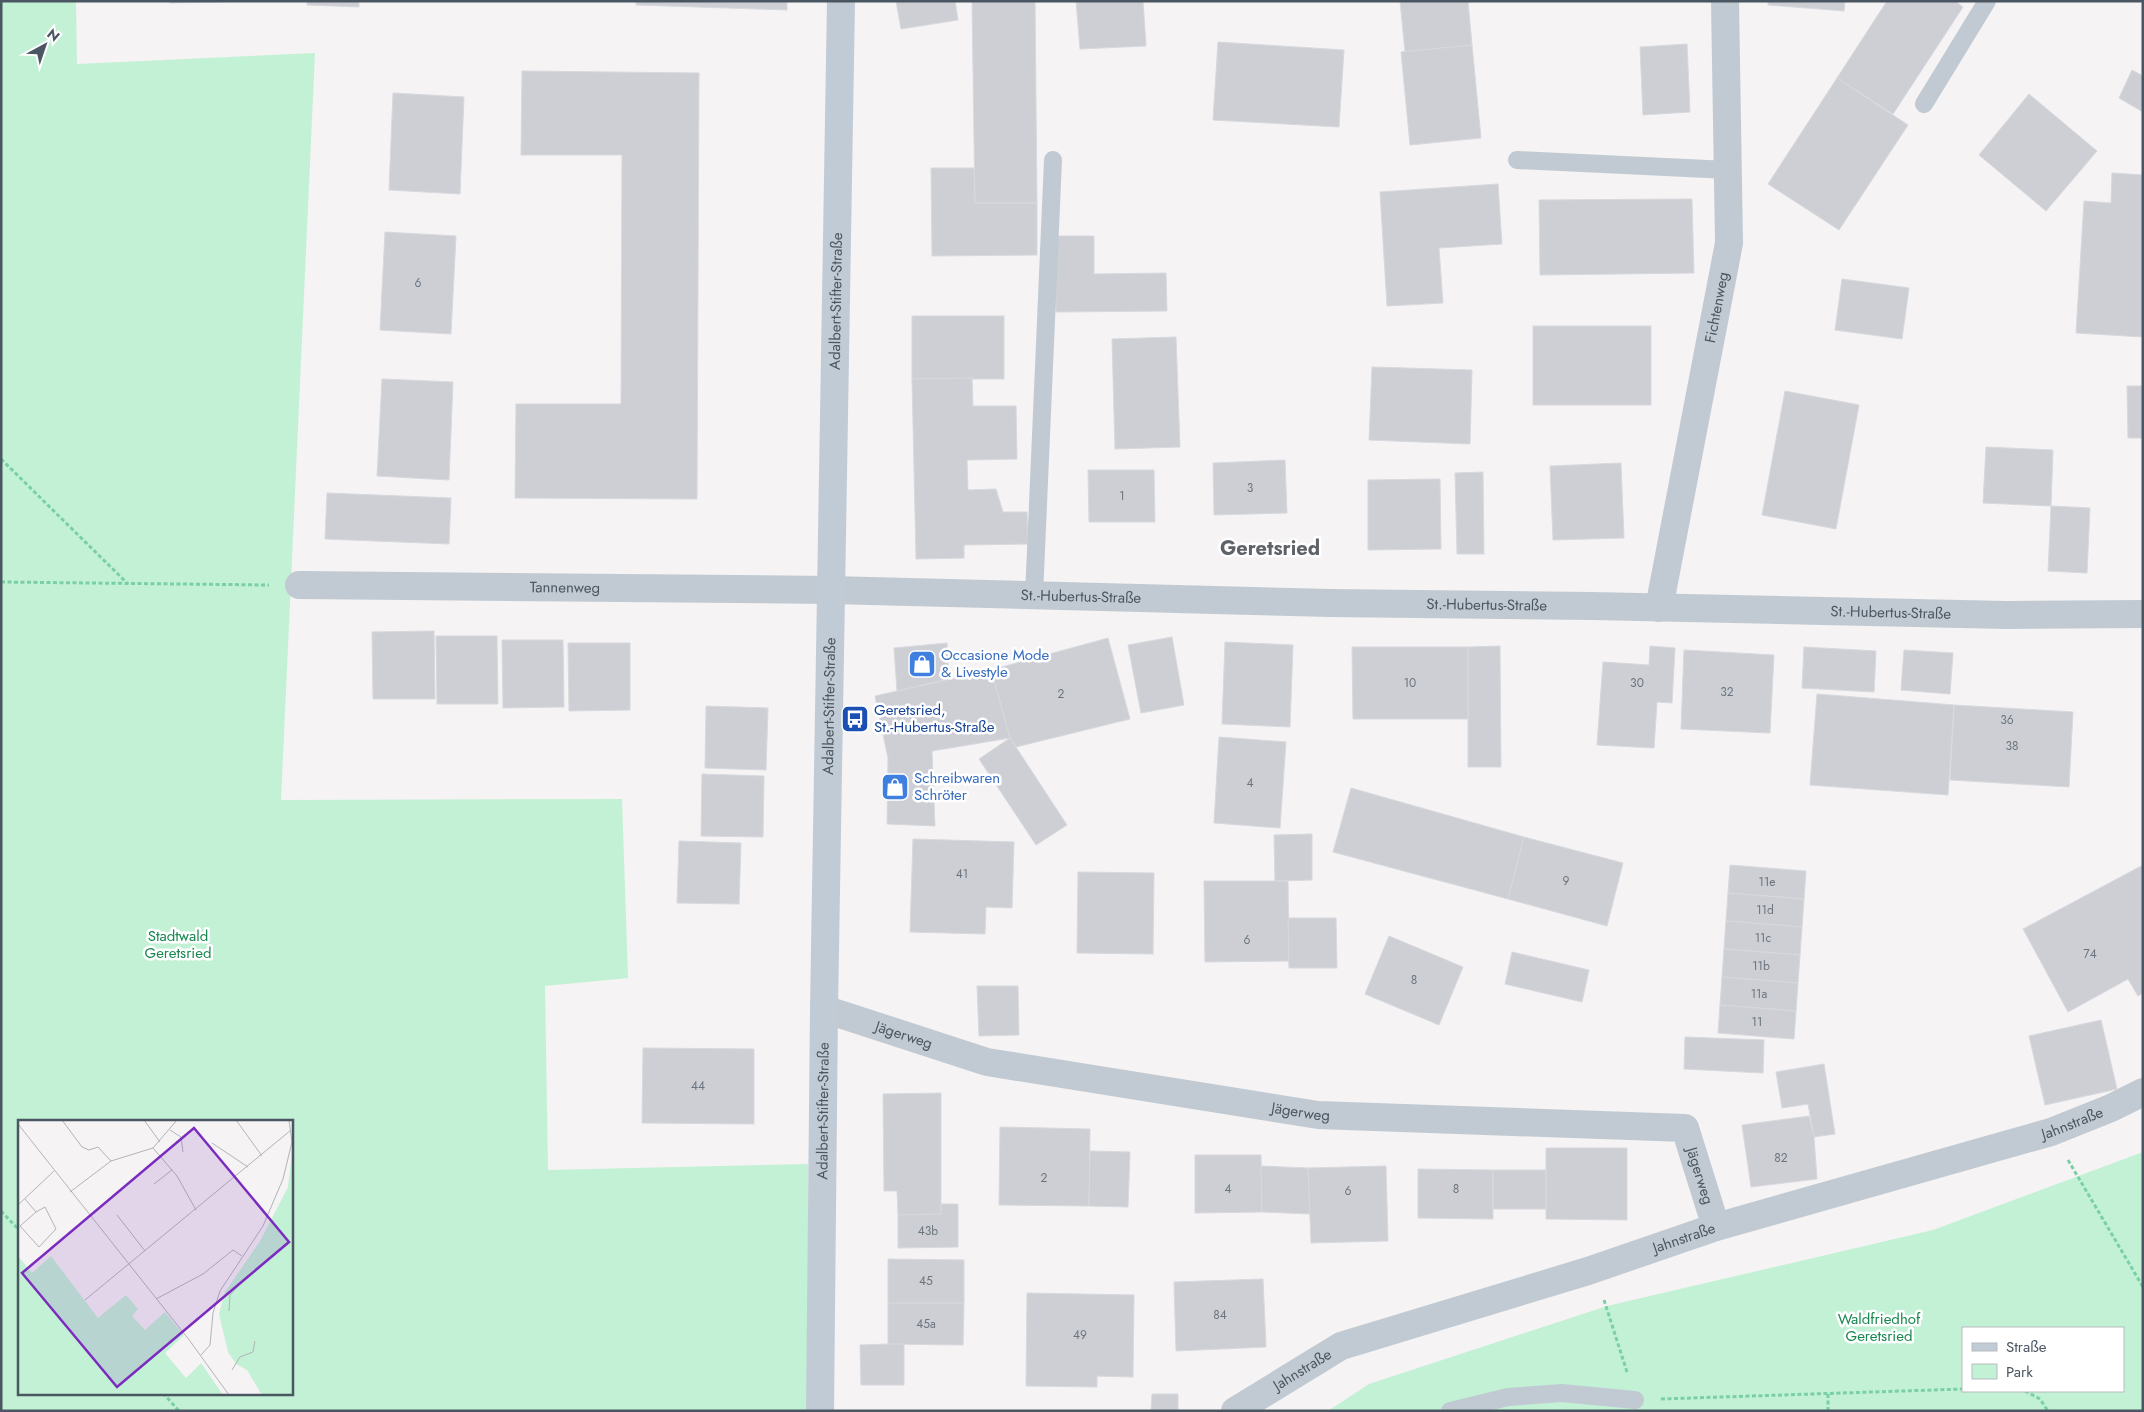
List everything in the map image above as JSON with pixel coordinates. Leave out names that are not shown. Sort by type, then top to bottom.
[{"type":"street","name":"Adalbert-Stifter-Straße","points":[[820,1411],[824,1009],[841,1]]},
{"type":"street","name":"Fichtenweg","points":[[1659,608],[1730,243],[1725,1]]},
{"type":"street","name":"Tannenweg","points":[[299,585],[831,590]]},
{"type":"street","name":"St.-Hubertus-Straße","points":[[831,590],[1034,596],[2006,615],[2143,614]]},
{"type":"street","name":"Jägerweg","points":[[824,1009],[987,1062],[1318,1115],[1684,1128],[1716,1227]]},
{"type":"street","name":"Jahnstraße","points":[[1236,1411],[1341,1346],[1588,1271],[1716,1227],[2051,1132],[2110,1108],[2143,1092]]},
{"type":"lane","points":[[1924,104],[1987,1]]},
{"type":"lane","points":[[1034,596],[1053,160]]},
{"type":"lane","points":[[1517,160],[1728,170]]},
{"type":"lane","points":[[1450,1411],[1508,1397],[1562,1392],[1635,1400]]},
{"type":"path","points":[[1,459],[128,584]]},
{"type":"path","points":[[1,582],[299,585]]},
{"type":"path","points":[[2051,1132],[2143,1287]]},
{"type":"path","points":[[1,1211],[18,1229]]},
{"type":"path","points":[[1588,1271],[1607,1306],[1635,1400],[1962,1389]]},
{"type":"path","points":[[2027,1392],[2040,1399],[2048,1411]]},
{"type":"path","points":[[164,1394],[179,1411]]},
{"type":"path","points":[[1828,1394],[1828,1411]]},
{"type":"green space","name":"Stadtwald Geretsried","points":[[1,1],[76,1],[77,64],[315,53],[281,800],[622,799],[628,978],[545,986],[548,1170],[808,1164],[809,1411],[1,1411]]},
{"type":"green space","name":"Waldfriedhof Geretsried","points":[[2143,1152],[2143,1411],[1328,1411],[1369,1384],[1607,1306],[1933,1230]]},
{"type":"building","points":[[170,1],[257,1],[170,3]]},
{"type":"building","points":[[307,1],[359,1],[359,7],[307,5]]},
{"type":"building","points":[[636,1],[787,1],[787,10],[636,5]]},
{"type":"building","points":[[896,1],[955,1],[958,20],[901,29]]},
{"type":"building","points":[[972,1],[1035,1],[1037,203],[975,203]]},
{"type":"building","points":[[1076,1],[1143,1],[1146,46],[1080,49]]},
{"type":"building","points":[[1400,1],[1468,1],[1472,45],[1405,52]]},
{"type":"building","points":[[1768,1],[1845,1],[1844,11],[1768,5]]},
{"type":"building","points":[[1887,1],[1955,1],[1963,7],[1893,114],[1837,78]]},
{"type":"building","points":[[1218,42],[1344,50],[1339,127],[1213,120]]},
{"type":"building","points":[[1687,44],[1690,112],[1643,115],[1640,47]]},
{"type":"building","points":[[1472,45],[1481,138],[1410,145],[1401,52]]},
{"type":"building","points":[[2132,70],[2143,76],[2143,112],[2119,98]]},
{"type":"building","points":[[522,71],[699,73],[697,499],[515,498],[516,404],[621,404],[622,155],[521,155]]},
{"type":"building","points":[[1837,78],[1908,125],[1839,230],[1768,184]]},
{"type":"building","points":[[393,93],[464,97],[460,194],[389,190]]},
{"type":"building","points":[[2029,94],[2097,151],[2046,211],[1979,155]]},
{"type":"building","points":[[931,168],[974,168],[975,203],[1037,203],[1037,255],[932,256]]},
{"type":"building","points":[[2112,173],[2143,175],[2143,337],[2076,333],[2084,201],[2111,203]]},
{"type":"building","points":[[1498,184],[1502,244],[1439,248],[1443,303],[1387,306],[1380,192]]},
{"type":"building","points":[[1692,199],[1694,273],[1540,275],[1539,200]]},
{"type":"building","points":[[385,232],[456,236],[451,334],[380,330]]},
{"type":"building","points":[[1055,236],[1094,236],[1094,274],[1166,273],[1167,311],[1056,312]]},
{"type":"building","points":[[1842,279],[1909,288],[1902,339],[1835,330]]},
{"type":"building","points":[[912,316],[1004,316],[1004,379],[912,379]]},
{"type":"building","points":[[1533,326],[1651,326],[1651,405],[1533,405]]},
{"type":"building","points":[[1176,337],[1180,447],[1115,449],[1112,339]]},
{"type":"building","points":[[1372,367],[1472,370],[1470,444],[1369,440]]},
{"type":"building","points":[[972,378],[973,406],[1016,406],[1017,459],[967,460],[968,490],[996,489],[1003,512],[1027,512],[1028,544],[964,545],[964,558],[916,559],[912,379]]},
{"type":"building","points":[[382,379],[453,382],[449,480],[377,476]]},
{"type":"building","points":[[2127,386],[2143,386],[2143,438],[2128,438]]},
{"type":"building","points":[[1785,391],[1859,405],[1836,529],[1762,515]]},
{"type":"building","points":[[1986,447],[2053,450],[2051,506],[1983,503]]},
{"type":"building","points":[[1285,460],[1287,513],[1214,515],[1213,463]]},
{"type":"building","points":[[1621,463],[1624,538],[1553,540],[1550,466]]},
{"type":"building","points":[[1088,470],[1154,470],[1155,522],[1089,522]]},
{"type":"building","points":[[1483,472],[1484,554],[1457,554],[1455,473]]},
{"type":"building","points":[[1440,479],[1441,549],[1368,550],[1368,480]]},
{"type":"building","points":[[327,493],[451,498],[449,544],[325,539]]},
{"type":"building","points":[[2051,506],[2090,508],[2087,573],[2048,571]]},
{"type":"building","points":[[434,631],[435,699],[373,699],[372,632]]},
{"type":"building","points":[[436,636],[497,636],[498,704],[437,704]]},
{"type":"building","points":[[1172,637],[1184,705],[1141,713],[1128,645]]},
{"type":"building","points":[[1108,638],[1130,719],[1016,747],[1010,738],[991,670]]},
{"type":"building","points":[[502,640],[563,640],[564,707],[503,708]]},
{"type":"building","points":[[1225,642],[1293,645],[1290,727],[1222,724]]},
{"type":"building","points":[[568,643],[630,643],[630,710],[569,711]]},
{"type":"building","name":"Occasione Mode & Livestyle","points":[[947,643],[949,679],[897,691],[894,648]]},
{"type":"building","points":[[1500,646],[1501,767],[1468,767],[1468,647]]},
{"type":"building","points":[[1650,646],[1675,648],[1672,703],[1657,702],[1654,748],[1597,745],[1603,662],[1649,665]]},
{"type":"building","points":[[1352,647],[1468,647],[1468,719],[1353,719]]},
{"type":"building","points":[[1804,647],[1876,651],[1874,692],[1802,688]]},
{"type":"building","points":[[1684,650],[1774,655],[1770,733],[1681,729]]},
{"type":"building","points":[[1904,650],[1953,653],[1950,694],[1901,690]]},
{"type":"building","points":[[991,670],[1010,738],[932,751],[935,826],[887,824],[888,758],[875,696]]},
{"type":"building","points":[[1817,694],[1954,705],[1948,795],[1810,785]]},
{"type":"building","points":[[1954,705],[2073,712],[2069,787],[1950,780]]},
{"type":"building","points":[[706,706],[768,708],[766,770],[705,768]]},
{"type":"building","points":[[1219,737],[1286,742],[1280,828],[1214,823]]},
{"type":"building","points":[[1010,738],[1067,825],[1036,845],[979,759]]},
{"type":"building","points":[[702,774],[764,776],[763,837],[701,836]]},
{"type":"building","points":[[1351,788],[1524,837],[1508,899],[1333,852]]},
{"type":"building","points":[[1312,834],[1312,880],[1275,881],[1274,835]]},
{"type":"building","points":[[1524,837],[1623,863],[1607,926],[1508,899]]},
{"type":"building","points":[[913,839],[1014,842],[1012,908],[986,907],[985,934],[910,932]]},
{"type":"building","points":[[679,841],[741,843],[739,904],[677,903]]},
{"type":"building","points":[[1730,865],[1806,871],[1804,899],[1728,893]]},
{"type":"building","points":[[2143,865],[2143,993],[2138,996],[2128,979],[2068,1012],[2023,929]]},
{"type":"building","points":[[1078,872],[1154,873],[1153,954],[1077,953]]},
{"type":"building","points":[[1204,881],[1288,881],[1289,961],[1205,962]]},
{"type":"building","points":[[1728,893],[1804,899],[1802,927],[1726,921]]},
{"type":"building","points":[[1288,918],[1336,918],[1337,968],[1289,968]]},
{"type":"building","points":[[1726,921],[1802,927],[1800,955],[1724,949]]},
{"type":"building","points":[[1389,936],[1463,967],[1439,1025],[1365,994]]},
{"type":"building","points":[[1724,949],[1800,955],[1798,983],[1722,977]]},
{"type":"building","points":[[1512,952],[1589,970],[1582,1002],[1505,984]]},
{"type":"building","points":[[1722,977],[1798,983],[1796,1011],[1720,1005]]},
{"type":"building","points":[[977,986],[1018,986],[1019,1035],[979,1036]]},
{"type":"building","points":[[1720,1005],[1796,1011],[1794,1039],[1718,1033]]},
{"type":"building","points":[[2101,1020],[2117,1089],[2045,1105],[2029,1036]]},
{"type":"building","points":[[1685,1037],[1764,1040],[1763,1073],[1684,1069]]},
{"type":"building","points":[[643,1048],[754,1049],[754,1124],[642,1123]]},
{"type":"building","points":[[1824,1064],[1835,1134],[1814,1137],[1808,1104],[1782,1108],[1776,1072]]},
{"type":"building","points":[[941,1093],[941,1214],[898,1215],[897,1191],[884,1191],[883,1094]]},
{"type":"building","points":[[1809,1116],[1814,1137],[1817,1179],[1751,1187],[1742,1125]]},
{"type":"building","points":[[1000,1127],[1090,1129],[1089,1206],[999,1205]]},
{"type":"building","points":[[1546,1148],[1627,1148],[1627,1220],[1546,1219]]},
{"type":"building","points":[[1090,1151],[1130,1152],[1128,1207],[1089,1206]]},
{"type":"building","points":[[1195,1155],[1261,1155],[1262,1212],[1195,1213]]},
{"type":"building","points":[[1261,1166],[1308,1168],[1310,1214],[1262,1212]]},
{"type":"building","points":[[1386,1166],[1388,1241],[1311,1243],[1308,1168]]},
{"type":"building","points":[[1418,1169],[1493,1170],[1493,1219],[1418,1218]]},
{"type":"building","points":[[1493,1170],[1546,1170],[1546,1209],[1493,1209]]},
{"type":"building","points":[[941,1204],[958,1204],[958,1247],[898,1248],[898,1215],[941,1214]]},
{"type":"building","points":[[888,1259],[964,1260],[964,1303],[888,1303]]},
{"type":"building","points":[[1263,1279],[1266,1347],[1176,1351],[1174,1282]]},
{"type":"building","points":[[1027,1293],[1134,1295],[1133,1377],[1097,1376],[1097,1387],[1026,1386]]},
{"type":"building","points":[[888,1303],[964,1303],[963,1345],[888,1344]]},
{"type":"building","points":[[904,1344],[904,1385],[861,1385],[860,1345]]},
{"type":"building","points":[[1152,1394],[1178,1394],[1178,1411],[1151,1411]]},
{"type":"place","name":"Occasione Mode & Livestyle","points":[[922,664]]},
{"type":"place","name":"Geretsried, St.-Hubertus-Straße","points":[[855,719]]},
{"type":"place","name":"Schreibwaren Schröter","points":[[895,787]]},
{"type":"district","name":"Geretsried","points":[[1270,548]]}]
